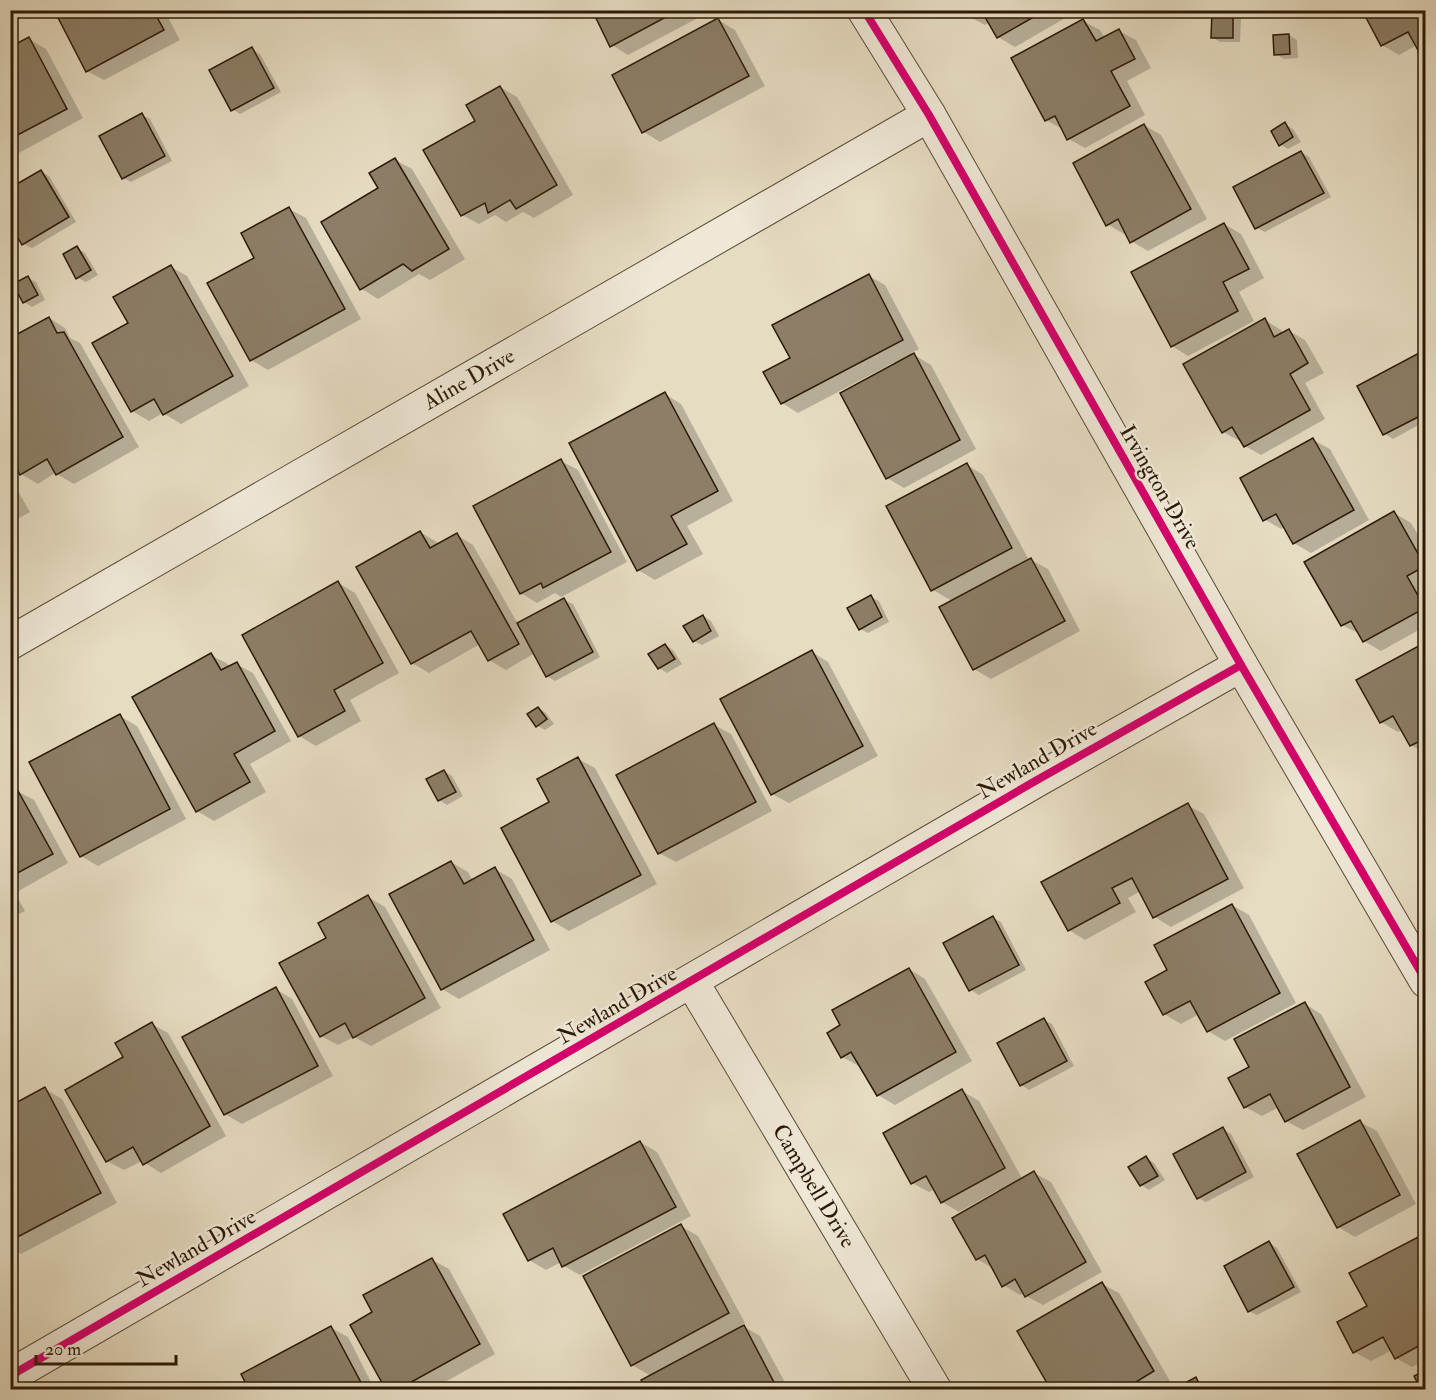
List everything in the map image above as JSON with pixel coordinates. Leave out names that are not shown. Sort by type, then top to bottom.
[{"type":"street","name":"Irvington Drive","points":[[864,10],[928,116],[1241,665],[1425,981]]},
{"type":"street","name":"Aline Drive","points":[[10,642],[928,116]]},
{"type":"street","name":"Newland Drive","points":[[10,1376],[1037,780],[1241,665]]},
{"type":"street","name":"Campbell Drive","points":[[692,982],[935,1389]]},
{"type":"building","points":[[54,10],[153,10],[164,30],[86,72]]},
{"type":"building","points":[[592,10],[679,10],[610,47]]},
{"type":"building","points":[[964,10],[978,10],[967,17]]},
{"type":"building","points":[[981,10],[1046,10],[997,38]]},
{"type":"building","points":[[1212,10],[1233,11],[1233,38],[1211,38]]},
{"type":"building","points":[[1362,10],[1426,10],[1426,65],[1408,32],[1381,46]]},
{"type":"building","points":[[718,18],[749,76],[642,133],[612,75]]},
{"type":"building","points":[[1083,19],[1096,41],[1119,29],[1135,59],[1111,71],[1130,106],[1067,140],[1055,116],[1045,121],[1011,58]]},
{"type":"building","points":[[1289,34],[1290,54],[1274,55],[1273,35]]},
{"type":"building","points":[[29,37],[67,109],[10,139],[10,47]]},
{"type":"building","points":[[252,47],[274,88],[231,111],[209,70]]},
{"type":"building","points":[[500,86],[557,185],[516,209],[510,200],[488,213],[485,203],[461,216],[423,150],[475,121],[466,105]]},
{"type":"building","points":[[142,113],[165,156],[122,179],[99,136]]},
{"type":"building","points":[[1285,122],[1293,137],[1279,146],[1271,131]]},
{"type":"building","points":[[1144,124],[1191,209],[1130,243],[1118,219],[1106,226],[1073,163]]},
{"type":"building","points":[[1301,151],[1324,193],[1255,229],[1233,187]]},
{"type":"building","points":[[395,158],[449,249],[412,271],[403,264],[360,290],[321,222],[378,188],[369,173]]},
{"type":"building","points":[[41,170],[69,217],[22,245],[10,224],[10,188]]},
{"type":"building","points":[[289,207],[345,309],[250,361],[207,283],[254,258],[241,233]]},
{"type":"building","points":[[1224,223],[1249,269],[1223,282],[1238,311],[1171,347],[1131,272]]},
{"type":"building","points":[[77,246],[91,270],[76,279],[63,254]]},
{"type":"building","points":[[171,265],[233,376],[163,415],[154,399],[131,412],[92,343],[128,323],[113,297]]},
{"type":"building","points":[[869,274],[903,340],[781,404],[763,372],[790,358],[772,325]]},
{"type":"building","points":[[28,276],[38,295],[23,303],[13,284]]},
{"type":"building","points":[[49,317],[57,333],[64,332],[123,437],[56,475],[47,459],[20,475],[10,458],[10,352],[13,350],[10,338]]},
{"type":"building","points":[[1265,318],[1274,337],[1289,329],[1308,363],[1290,374],[1310,410],[1244,447],[1232,427],[1222,433],[1183,364]]},
{"type":"building","points":[[1421,352],[1426,361],[1426,413],[1383,435],[1357,386]]},
{"type":"building","points":[[914,353],[960,440],[886,479],[840,393]]},
{"type":"building","points":[[665,392],[718,491],[671,516],[687,544],[637,571],[569,443]]},
{"type":"building","points":[[1313,438],[1354,510],[1293,544],[1276,514],[1263,521],[1240,478]]},
{"type":"building","points":[[561,459],[611,552],[543,588],[541,583],[520,594],[473,506]]},
{"type":"building","points":[[967,463],[1012,548],[931,591],[886,506]]},
{"type":"building","points":[[1394,511],[1425,566],[1407,576],[1425,608],[1363,642],[1351,621],[1341,626],[1304,562]]},
{"type":"building","points":[[420,531],[430,548],[457,533],[519,644],[488,661],[471,631],[411,664],[356,567]]},
{"type":"building","points":[[1031,558],[1065,621],[973,670],[939,607]]},
{"type":"building","points":[[338,581],[383,663],[334,690],[345,711],[298,737],[242,635]]},
{"type":"building","points":[[871,595],[882,617],[859,630],[847,608]]},
{"type":"building","points":[[564,598],[593,652],[546,677],[517,623]]},
{"type":"building","points":[[703,615],[711,631],[693,642],[683,626]]},
{"type":"building","points":[[1426,642],[1426,738],[1410,746],[1393,716],[1380,723],[1356,680]]},
{"type":"building","points":[[665,644],[675,659],[658,669],[648,654]]},
{"type":"building","points":[[812,650],[863,746],[771,795],[720,699]]},
{"type":"building","points":[[211,653],[221,670],[237,662],[275,731],[234,754],[250,782],[196,812],[132,697]]},
{"type":"building","points":[[538,707],[547,719],[536,727],[527,714]]},
{"type":"building","points":[[120,714],[170,809],[80,857],[29,762]]},
{"type":"building","points":[[714,723],[756,802],[658,854],[616,775]]},
{"type":"building","points":[[578,757],[641,875],[551,922],[501,828],[549,802],[537,779]]},
{"type":"building","points":[[444,770],[456,792],[438,801],[426,779]]},
{"type":"building","points":[[17,789],[53,854],[10,877],[10,792]]},
{"type":"building","points":[[1188,803],[1228,879],[1153,918],[1132,878],[1112,888],[1120,903],[1068,931],[1041,882]]},
{"type":"building","points":[[451,861],[464,884],[495,867],[534,940],[441,990],[389,894]]},
{"type":"building","points":[[368,895],[425,998],[353,1038],[345,1023],[320,1037],[279,963],[326,938],[318,923]]},
{"type":"building","points":[[1232,904],[1280,993],[1207,1032],[1190,1001],[1163,1015],[1145,982],[1167,970],[1154,945]]},
{"type":"building","points":[[993,916],[1019,965],[969,991],[943,943]]},
{"type":"building","points":[[909,968],[956,1052],[877,1096],[851,1052],[841,1058],[827,1033],[840,1025],[832,1010]]},
{"type":"building","points":[[276,987],[318,1066],[224,1115],[182,1037]]},
{"type":"building","points":[[1305,1002],[1350,1087],[1285,1122],[1270,1094],[1244,1108],[1228,1078],[1249,1067],[1234,1039]]},
{"type":"building","points":[[1044,1018],[1067,1061],[1020,1086],[997,1043]]},
{"type":"building","points":[[152,1022],[210,1126],[143,1165],[133,1147],[106,1162],[65,1090],[123,1057],[115,1043]]},
{"type":"building","points":[[45,1087],[101,1193],[10,1241],[10,1106]]},
{"type":"building","points":[[962,1089],[1005,1168],[941,1203],[926,1176],[911,1184],[883,1133]]},
{"type":"building","points":[[1360,1120],[1400,1195],[1337,1228],[1297,1154]]},
{"type":"building","points":[[1223,1127],[1246,1172],[1197,1199],[1173,1154]]},
{"type":"building","points":[[640,1141],[676,1207],[562,1267],[553,1248],[528,1261],[503,1214]]},
{"type":"building","points":[[1146,1156],[1158,1176],[1140,1186],[1128,1167]]},
{"type":"building","points":[[1034,1171],[1086,1262],[1025,1297],[1015,1279],[1002,1287],[985,1255],[976,1260],[952,1218]]},
{"type":"building","points":[[681,1224],[729,1313],[631,1366],[583,1276]]},
{"type":"building","points":[[1426,1233],[1426,1342],[1395,1359],[1383,1337],[1353,1353],[1337,1322],[1367,1306],[1349,1273]]},
{"type":"building","points":[[1269,1241],[1294,1287],[1248,1312],[1224,1266]]},
{"type":"building","points":[[432,1258],[480,1344],[397,1390],[386,1390],[350,1325],[372,1312],[363,1295]]},
{"type":"building","points":[[1102,1282],[1154,1371],[1123,1390],[1051,1390],[1017,1331]]},
{"type":"building","points":[[744,1325],[778,1390],[646,1390],[641,1380]]},
{"type":"building","points":[[331,1326],[365,1390],[249,1390],[241,1374]]},
{"type":"building","points":[[1426,1370],[1426,1390],[1421,1390],[1414,1376]]},
{"type":"building","points":[[1196,1377],[1202,1390],[1172,1390]]},
{"type":"cycle path","points":[[864,10],[929,115],[1241,665],[1426,981]]},
{"type":"cycle path","points":[[10,1376],[1037,780],[1241,665]]}]
